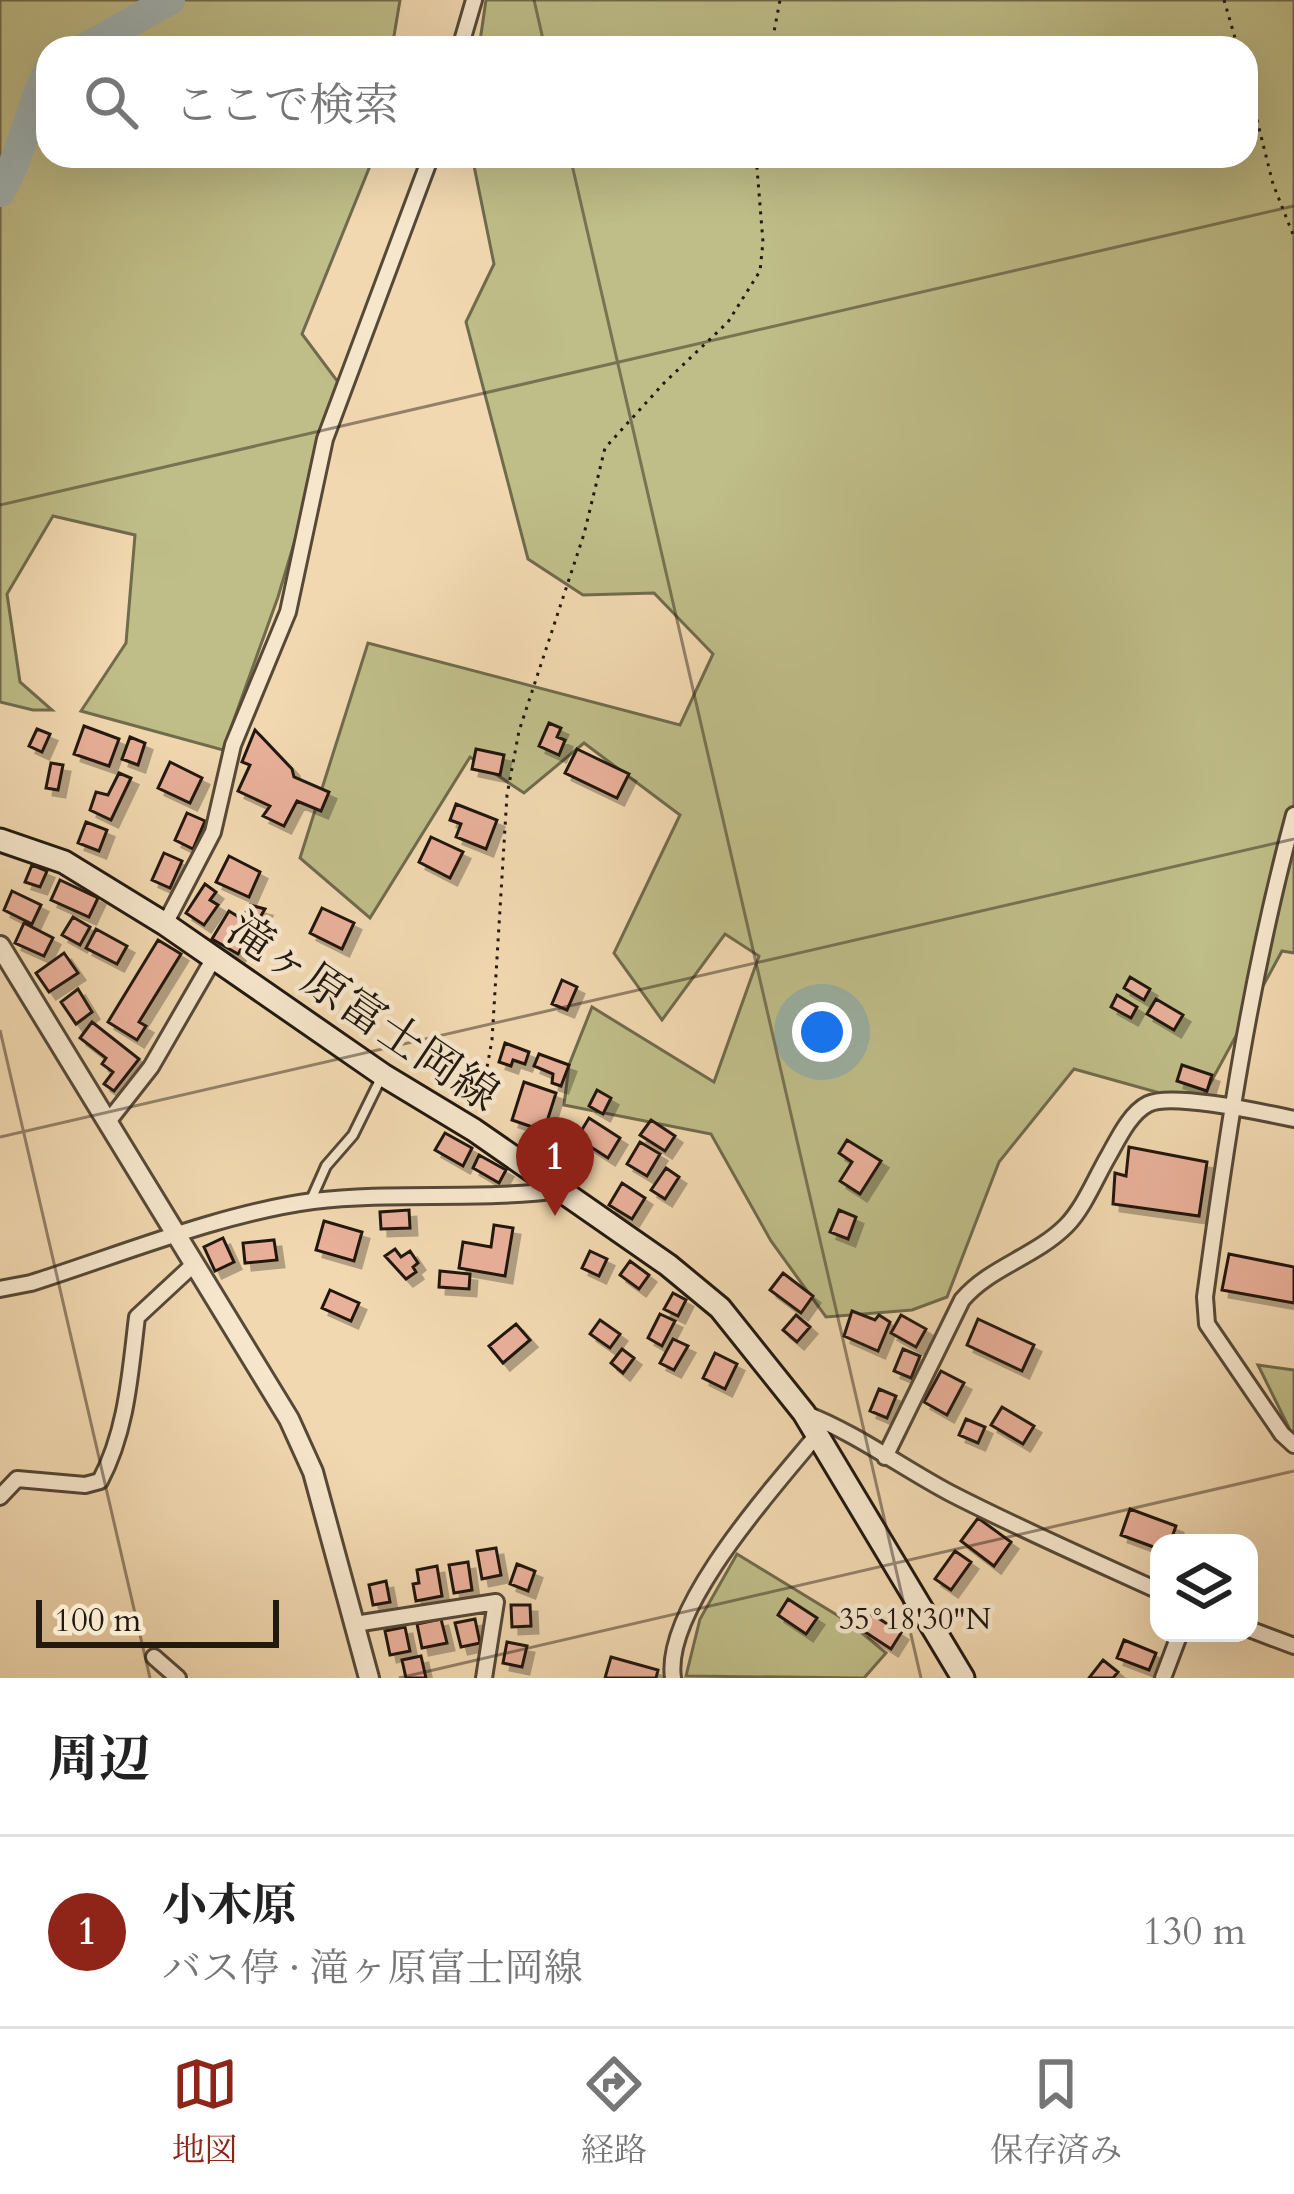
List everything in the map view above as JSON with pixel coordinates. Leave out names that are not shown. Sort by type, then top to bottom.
[{"type":"main road","name":"滝ヶ原富士岡線","points":[[0,840],[64,862],[165,924],[382,1075],[474,1130],[668,1265],[720,1308],[804,1413],[963,1678]]},
{"type":"street","points":[[464,36],[474,0]]},
{"type":"street","points":[[165,924],[213,832],[233,745],[288,612],[325,439],[427,168]]},
{"type":"street","points":[[1294,814],[1270,900],[1231,1107],[1205,1297],[1207,1324],[1294,1445]]},
{"type":"street","points":[[0,946],[289,1419],[313,1472],[370,1678]]},
{"type":"street","points":[[107,1124],[151,1067],[214,958]]},
{"type":"street","points":[[885,1457],[962,1300],[976,1283],[1033,1253],[1069,1223],[1125,1126],[1148,1104],[1172,1101],[1231,1107],[1294,1119]]},
{"type":"street","points":[[0,1289],[310,1202],[560,1190]]},
{"type":"street","points":[[0,1497],[17,1479],[85,1485],[100,1481],[115,1454],[125,1411],[136,1317],[193,1265]]},
{"type":"street","points":[[804,1413],[841,1427],[953,1494],[1150,1588]]},
{"type":"street","points":[[673,1678],[671,1665],[686,1620],[706,1580],[744,1523],[816,1436]]},
{"type":"street","points":[[355,1624],[496,1602],[484,1678]]},
{"type":"street","points":[[1258,1632],[1294,1646]]},
{"type":"street","points":[[1163,1678],[1177,1642]]},
{"type":"street","points":[[154,1657],[178,1678]]},
{"type":"lane","points":[[310,1202],[326,1166],[353,1135],[382,1075]]},
{"type":"path","points":[[773,36],[780,0]]},
{"type":"path","points":[[1224,0],[1234,36]]},
{"type":"path","points":[[1258,124],[1273,184],[1294,237]]},
{"type":"path","points":[[474,1130],[486,1089],[492,1040],[507,795],[519,731],[584,534],[605,448],[728,322],[760,272],[764,242],[757,168]]},
{"type":"shaded area","points":[[0,0],[400,0],[394,36],[36,36],[36,168],[369,168],[302,334],[341,386],[278,597],[223,750],[81,711],[126,643],[135,535],[53,516],[7,594],[20,682],[52,710],[0,702]]},
{"type":"shaded area","points":[[486,0],[1294,0],[1294,953],[1282,951],[1199,1104],[1074,1069],[999,1162],[947,1297],[912,1310],[826,1317],[771,1241],[711,1134],[564,1105],[569,1065],[592,1007],[714,1082],[759,956],[725,934],[662,1020],[614,953],[680,815],[584,743],[524,793],[470,757],[370,918],[300,858],[368,643],[680,725],[713,654],[654,593],[583,595],[528,559],[466,322],[494,264],[474,168],[1258,168],[1258,36],[481,36]]},
{"type":"shaded area","points":[[1258,1365],[1294,1370],[1294,1434],[1292,1434]]},
{"type":"shaded area","points":[[737,1554],[850,1623],[886,1653],[864,1678],[686,1676],[700,1619]]},
{"type":"building","points":[[549,723],[561,728],[557,737],[565,740],[559,755],[539,746]]},
{"type":"building","points":[[84,726],[119,739],[109,766],[74,754]]},
{"type":"building","points":[[37,729],[50,734],[42,752],[29,746]]},
{"type":"building","points":[[255,730],[294,777],[329,792],[321,811],[297,801],[284,826],[263,816],[270,806],[238,791],[250,765],[242,762]]},
{"type":"building","points":[[130,737],[145,743],[138,765],[122,759]]},
{"type":"building","points":[[476,749],[504,755],[500,775],[472,769]]},
{"type":"building","points":[[577,749],[629,774],[617,798],[565,773]]},
{"type":"building","points":[[170,762],[202,778],[190,803],[158,788]]},
{"type":"building","points":[[51,763],[63,765],[58,790],[46,788]]},
{"type":"building","points":[[119,773],[131,778],[111,820],[90,810],[96,792],[108,795]]},
{"type":"building","points":[[456,804],[497,820],[486,849],[456,837],[461,824],[450,820]]},
{"type":"building","points":[[187,813],[205,821],[193,849],[175,840]]},
{"type":"building","points":[[86,822],[107,830],[99,851],[78,843]]},
{"type":"building","points":[[431,837],[463,852],[450,878],[419,862]]},
{"type":"building","points":[[164,853],[182,861],[170,888],[152,880]]},
{"type":"building","points":[[229,856],[260,872],[249,897],[216,882]]},
{"type":"building","points":[[32,865],[47,871],[40,887],[25,882]]},
{"type":"building","points":[[60,880],[98,898],[89,917],[51,900]]},
{"type":"building","points":[[205,884],[216,892],[210,900],[218,905],[204,925],[186,913]]},
{"type":"building","points":[[12,891],[41,905],[32,924],[4,910]]},
{"type":"building","points":[[250,905],[265,909],[238,954],[212,939],[229,911],[242,919]]},
{"type":"building","points":[[322,908],[354,923],[342,949],[310,933]]},
{"type":"building","points":[[73,917],[90,927],[80,945],[62,935]]},
{"type":"building","points":[[24,923],[53,938],[44,956],[15,943]]},
{"type":"building","points":[[96,929],[127,946],[117,964],[86,948]]},
{"type":"building","points":[[158,940],[181,954],[139,1022],[146,1026],[137,1040],[108,1022]]},
{"type":"building","points":[[64,953],[78,973],[49,992],[36,973]]},
{"type":"building","points":[[1130,977],[1150,989],[1144,1000],[1124,988]]},
{"type":"building","points":[[562,980],[577,987],[567,1010],[552,1004]]},
{"type":"building","points":[[78,989],[92,1012],[76,1024],[61,1002]]},
{"type":"building","points":[[1117,995],[1137,1007],[1131,1018],[1111,1007]]},
{"type":"building","points":[[1156,999],[1183,1015],[1174,1030],[1147,1014]]},
{"type":"building","points":[[92,1022],[139,1059],[114,1091],[104,1084],[113,1072],[102,1064],[106,1058],[80,1038]]},
{"type":"building","points":[[505,1043],[529,1052],[525,1064],[499,1062]]},
{"type":"building","points":[[539,1054],[569,1065],[561,1086],[552,1083],[553,1074],[534,1066]]},
{"type":"building","points":[[1182,1065],[1212,1075],[1207,1091],[1177,1081]]},
{"type":"building","points":[[524,1082],[556,1093],[544,1131],[512,1120]]},
{"type":"building","points":[[597,1090],[611,1098],[603,1114],[589,1106]]},
{"type":"building","points":[[589,1118],[620,1138],[608,1158],[577,1138]]},
{"type":"building","points":[[651,1120],[675,1136],[665,1151],[640,1135]]},
{"type":"building","points":[[445,1133],[472,1148],[463,1166],[435,1150]]},
{"type":"building","points":[[847,1140],[881,1161],[860,1194],[840,1181],[852,1162],[839,1153]]},
{"type":"building","points":[[640,1142],[660,1154],[647,1176],[627,1164]]},
{"type":"building","points":[[1129,1147],[1207,1162],[1199,1216],[1113,1204],[1115,1173],[1126,1176]]},
{"type":"building","points":[[479,1155],[506,1170],[499,1183],[473,1168]]},
{"type":"building","points":[[666,1168],[679,1177],[665,1199],[651,1190]]},
{"type":"building","points":[[622,1183],[645,1198],[632,1219],[609,1205]]},
{"type":"building","points":[[409,1210],[410,1228],[381,1229],[380,1212]]},
{"type":"building","points":[[839,1210],[856,1217],[848,1239],[830,1232]]},
{"type":"building","points":[[324,1221],[362,1232],[354,1261],[316,1250]]},
{"type":"building","points":[[494,1225],[513,1228],[505,1276],[459,1268],[463,1242],[491,1247]]},
{"type":"building","points":[[223,1238],[234,1262],[215,1271],[204,1247]]},
{"type":"building","points":[[274,1240],[277,1260],[245,1263],[243,1243]]},
{"type":"building","points":[[395,1249],[401,1257],[410,1251],[418,1263],[413,1267],[416,1272],[406,1279],[385,1256]]},
{"type":"building","points":[[590,1251],[607,1259],[599,1276],[582,1268]]},
{"type":"building","points":[[1229,1254],[1294,1267],[1294,1303],[1222,1290]]},
{"type":"building","points":[[630,1261],[649,1275],[639,1289],[620,1275]]},
{"type":"building","points":[[440,1271],[470,1274],[469,1289],[439,1287]]},
{"type":"building","points":[[783,1273],[813,1296],[801,1313],[770,1290]]},
{"type":"building","points":[[330,1290],[359,1303],[351,1321],[322,1308]]},
{"type":"building","points":[[673,1293],[686,1300],[678,1316],[664,1309]]},
{"type":"building","points":[[852,1311],[875,1320],[879,1315],[890,1322],[878,1351],[844,1336]]},
{"type":"building","points":[[660,1314],[675,1321],[662,1346],[648,1338]]},
{"type":"building","points":[[796,1315],[810,1327],[797,1342],[783,1330]]},
{"type":"building","points":[[901,1315],[926,1329],[916,1347],[891,1333]]},
{"type":"building","points":[[978,1319],[1034,1345],[1022,1371],[967,1345]]},
{"type":"building","points":[[600,1320],[620,1334],[610,1348],[590,1334]]},
{"type":"building","points":[[516,1324],[530,1340],[503,1363],[489,1346]]},
{"type":"building","points":[[673,1339],[688,1346],[674,1370],[660,1363]]},
{"type":"building","points":[[622,1349],[634,1358],[623,1373],[611,1363]]},
{"type":"building","points":[[903,1349],[920,1356],[911,1378],[894,1371]]},
{"type":"building","points":[[715,1353],[737,1364],[725,1389],[703,1378]]},
{"type":"building","points":[[941,1371],[964,1383],[947,1415],[924,1402]]},
{"type":"building","points":[[879,1389],[896,1396],[887,1418],[870,1411]]},
{"type":"building","points":[[1002,1407],[1034,1426],[1023,1444],[991,1425]]},
{"type":"building","points":[[966,1419],[985,1427],[978,1443],[959,1435]]},
{"type":"building","points":[[1130,1509],[1176,1526],[1173,1534],[1150,1534],[1150,1546],[1121,1535]]},
{"type":"building","points":[[978,1518],[1011,1542],[994,1566],[961,1541]]},
{"type":"building","points":[[496,1548],[501,1575],[482,1579],[477,1551]]},
{"type":"building","points":[[955,1551],[971,1562],[951,1590],[935,1579]]},
{"type":"building","points":[[468,1562],[472,1590],[454,1593],[449,1565]]},
{"type":"building","points":[[517,1564],[535,1571],[528,1591],[510,1584]]},
{"type":"building","points":[[437,1566],[442,1596],[416,1601],[417,1570]]},
{"type":"building","points":[[386,1581],[390,1602],[373,1605],[369,1585]]},
{"type":"building","points":[[788,1599],[817,1618],[806,1634],[778,1615]]},
{"type":"building","points":[[511,1605],[530,1605],[531,1626],[512,1627]]},
{"type":"building","points":[[872,1614],[901,1633],[891,1649],[862,1630]]},
{"type":"building","points":[[441,1619],[447,1643],[422,1648],[417,1624]]},
{"type":"building","points":[[475,1619],[480,1643],[461,1647],[455,1623]]},
{"type":"building","points":[[405,1627],[410,1651],[390,1655],[385,1631]]},
{"type":"building","points":[[1124,1640],[1156,1653],[1149,1670],[1117,1658]]},
{"type":"building","points":[[507,1642],[527,1646],[522,1667],[503,1663]]},
{"type":"building","points":[[421,1656],[426,1678],[406,1678],[402,1660]]},
{"type":"building","points":[[611,1657],[658,1670],[656,1678],[605,1678]]},
{"type":"building","points":[[1103,1660],[1118,1672],[1113,1678],[1089,1678]]},
{"type":"waterway","points":[[106,36],[170,0]]},
{"type":"waterway","points":[[0,192],[36,101]]},
{"type":"place","name":"小木原","points":[[555,1216]]}]
